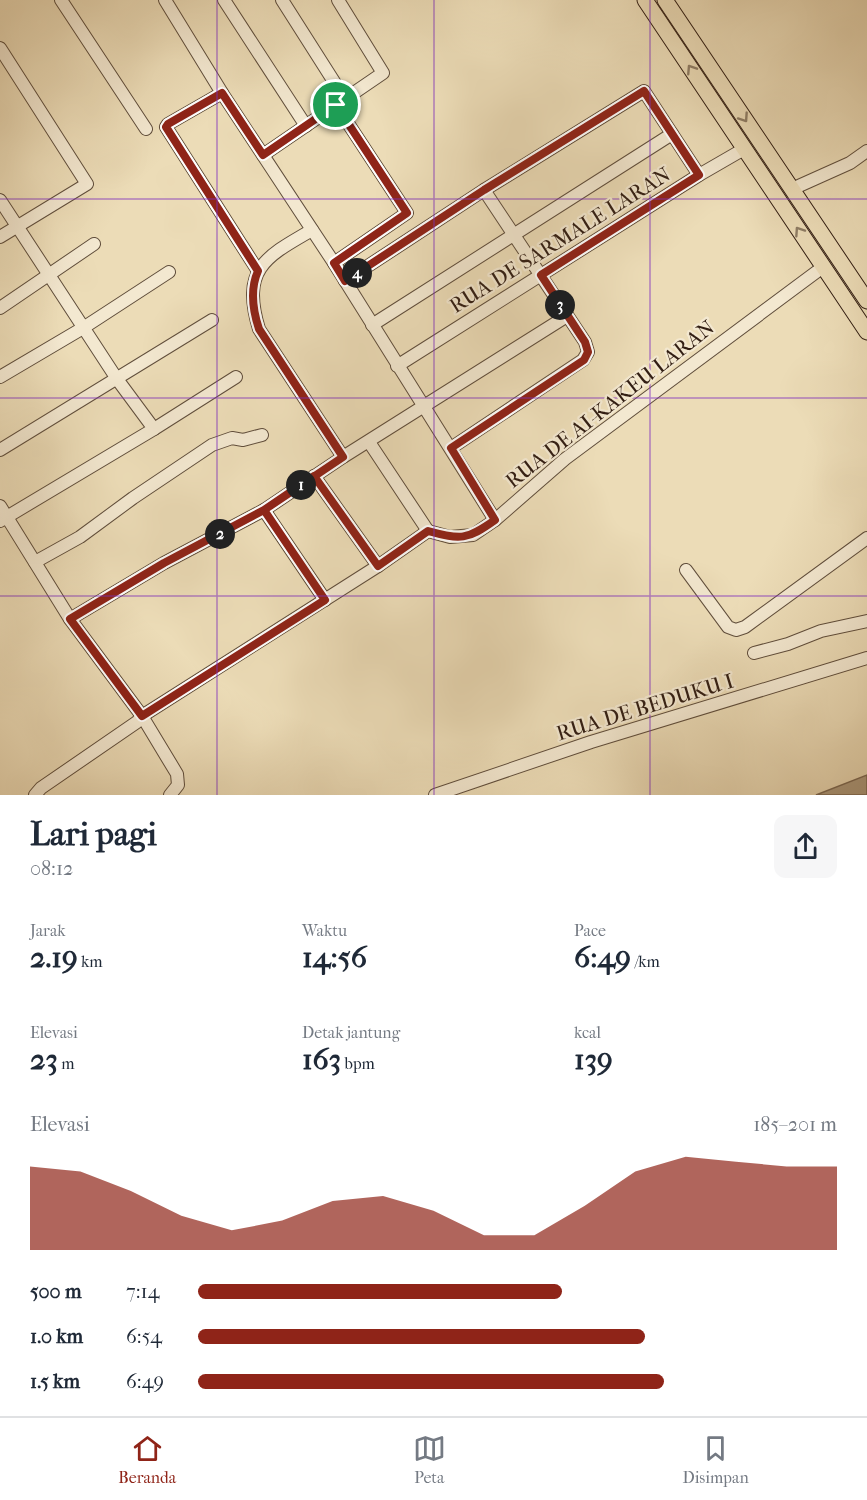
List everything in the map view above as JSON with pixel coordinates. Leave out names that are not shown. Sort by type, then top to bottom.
[{"type":"main road","points":[[645,0],[867,332]]},
{"type":"main road","points":[[665,0],[867,301]]},
{"type":"street","points":[[61,0],[146,129]]},
{"type":"street","points":[[165,0],[495,520]]},
{"type":"street","points":[[225,0],[306,126]]},
{"type":"street","points":[[282,0],[407,213],[334,263]]},
{"type":"street","points":[[263,155],[382,74],[383,70],[338,0]]},
{"type":"street","points":[[0,48],[87,184],[0,237]]},
{"type":"street","points":[[345,281],[484,190],[644,91],[699,175]]},
{"type":"street","points":[[222,93],[166,127],[258,271]]},
{"type":"street","points":[[372,325],[672,134]]},
{"type":"street","name":"RUA DE SARMALE LARAN","points":[[397,366],[699,175],[744,149]]},
{"type":"street","points":[[792,189],[850,163],[867,151]]},
{"type":"street","points":[[451,448],[584,360],[588,352],[585,342],[484,190]]},
{"type":"street","points":[[0,200],[117,379],[154,429]]},
{"type":"street","points":[[312,230],[281,248],[263,262],[254,280],[255,316],[259,329],[343,457]]},
{"type":"street","points":[[0,308],[94,244]]},
{"type":"street","name":"RUA DE AI-KAKEU LARAN","points":[[428,531],[450,537],[473,535],[495,520],[566,459],[823,267]]},
{"type":"street","points":[[0,377],[83,328],[169,272]]},
{"type":"street","points":[[70,619],[164,563],[264,510],[343,457],[567,316]]},
{"type":"street","points":[[0,450],[212,320]]},
{"type":"street","points":[[170,795],[178,785],[177,774],[142,716],[70,619],[2,514],[154,429],[236,377]]},
{"type":"street","points":[[35,562],[80,537],[212,445],[232,438],[243,440],[262,435]]},
{"type":"street","points":[[35,795],[41,788],[142,716],[378,566],[428,531],[369,442]]},
{"type":"street","points":[[314,476],[378,566]]},
{"type":"street","points":[[264,510],[325,600]]},
{"type":"street","points":[[686,570],[728,627],[736,630],[745,627],[867,538]]},
{"type":"street","points":[[754,652],[788,644],[821,631],[867,621]]},
{"type":"street","name":"RUA DE BEDUKU I","points":[[435,795],[591,742],[867,658]]},
{"type":"shaded area","points":[[867,775],[867,795],[816,795]]},
{"type":"route","points":[[336,105],[263,155],[222,93],[166,127],[258,271],[254,280],[253,298],[259,329],[343,457],[314,476],[264,510],[325,600],[142,716],[70,619],[164,563],[264,510],[314,476],[378,566],[428,531],[450,537],[473,535],[495,520],[451,448],[584,360],[588,352],[585,342],[541,275],[699,175],[644,91],[484,190],[345,281],[334,263],[407,213],[336,105]]}]
